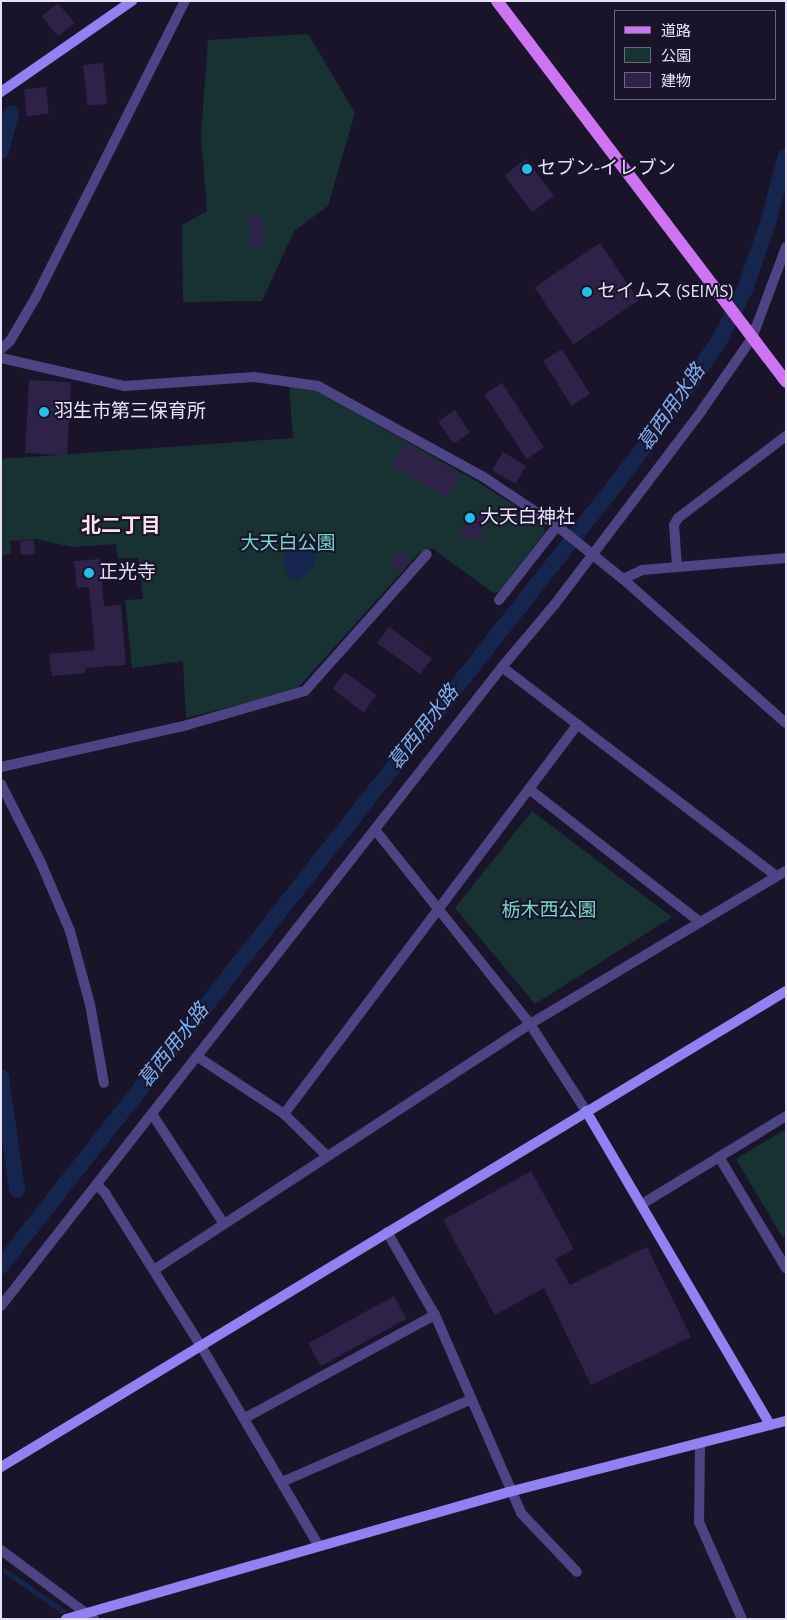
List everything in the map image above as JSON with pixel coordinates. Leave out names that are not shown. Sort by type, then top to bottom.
[{"type":"main road","points":[[497,1],[786,382]]},
{"type":"street","points":[[1,92],[132,1]]},
{"type":"street","points":[[1,350],[10,341],[36,297],[185,1]]},
{"type":"street","points":[[1,1306],[376,831],[502,667],[750,335],[786,247]]},
{"type":"street","points":[[1,358],[124,386],[254,377],[318,386],[482,476],[559,528],[623,580],[786,723]]},
{"type":"street","points":[[677,566],[674,526],[678,518],[786,436]]},
{"type":"street","points":[[499,600],[559,528]]},
{"type":"street","points":[[1,768],[187,725],[299,694],[309,687],[428,554]]},
{"type":"street","points":[[623,580],[642,570],[786,558]]},
{"type":"street","points":[[502,667],[776,876]]},
{"type":"street","points":[[284,1114],[578,724]]},
{"type":"street","points":[[1,784],[41,863],[70,931],[90,1004],[104,1083]]},
{"type":"street","points":[[528,790],[700,922]]},
{"type":"street","points":[[376,831],[530,1024],[586,1111],[642,1204],[770,1425]]},
{"type":"street","points":[[154,1270],[530,1024],[786,871]]},
{"type":"street","points":[[1,1467],[786,991]]},
{"type":"street","points":[[198,1057],[284,1114],[327,1156]]},
{"type":"street","points":[[152,1114],[224,1224]]},
{"type":"street","points":[[642,1204],[786,1116]]},
{"type":"street","points":[[719,1158],[782,1252],[786,1268]]},
{"type":"street","points":[[97,1185],[154,1270],[201,1346],[320,1546]]},
{"type":"street","points":[[387,1232],[435,1315],[472,1399],[509,1492],[521,1513],[577,1572]]},
{"type":"street","points":[[245,1418],[435,1315]]},
{"type":"street","points":[[282,1482],[472,1399]]},
{"type":"street","points":[[66,1619],[91,1616],[320,1546],[509,1492],[700,1444],[786,1420]]},
{"type":"street","points":[[700,1444],[699,1522],[742,1619]]},
{"type":"street","points":[[1,1550],[91,1616]]},
{"type":"green space","points":[[308,34],[355,113],[328,206],[294,231],[262,301],[183,302],[182,225],[207,211],[201,136],[208,40]]},
{"type":"green space","name":"大天白公園","points":[[289,383],[311,387],[476,481],[544,524],[545,532],[499,592],[493,593],[432,548],[419,553],[296,690],[186,718],[183,661],[132,668],[125,600],[143,599],[138,558],[118,558],[116,544],[72,547],[36,539],[10,541],[11,554],[1,555],[1,459],[293,438]]},
{"type":"green space","name":"栃木西公園","points":[[532,811],[672,917],[535,1004],[455,908]]},
{"type":"green space","points":[[786,1129],[786,1236],[783,1238],[736,1159]]},
{"type":"water","points":[[306,536],[315,537],[318,555],[311,570],[298,580],[289,578],[284,563],[286,549]]},
{"type":"building","points":[[58,3],[74,23],[58,36],[42,16]]},
{"type":"building","points":[[103,63],[107,104],[87,106],[83,65]]},
{"type":"building","points":[[46,87],[49,114],[27,116],[24,89]]},
{"type":"building","points":[[526,159],[554,196],[532,212],[504,175]]},
{"type":"building","points":[[260,214],[265,246],[252,248],[247,216]]},
{"type":"building","points":[[600,243],[639,300],[573,344],[535,287]]},
{"type":"building","points":[[562,349],[590,394],[571,406],[543,361]]},
{"type":"building","points":[[29,380],[71,382],[67,455],[25,453]]},
{"type":"building","points":[[502,383],[544,448],[526,459],[484,394]]},
{"type":"building","points":[[455,410],[470,432],[454,444],[438,421]]},
{"type":"building","points":[[405,443],[460,475],[447,498],[392,466]]},
{"type":"building","points":[[503,452],[526,466],[515,484],[492,470]]},
{"type":"building","points":[[465,512],[486,516],[481,540],[460,536]]},
{"type":"building","points":[[34,540],[35,554],[21,555],[20,541]]},
{"type":"building","points":[[401,551],[411,560],[400,572],[390,563]]},
{"type":"building","points":[[100,559],[104,606],[121,605],[126,665],[85,668],[86,673],[52,676],[49,654],[95,650],[89,587],[77,588],[74,561]]},
{"type":"building","points":[[389,627],[432,658],[420,674],[377,643]]},
{"type":"building","points":[[345,672],[376,695],[364,712],[332,689]]},
{"type":"building","points":[[531,1171],[574,1249],[555,1259],[570,1285],[647,1247],[691,1337],[591,1385],[544,1288],[495,1315],[443,1220]]},
{"type":"building","points":[[394,1296],[407,1319],[321,1366],[308,1344]]},
{"type":"waterway","points":[[1,151],[11,113]]},
{"type":"waterway","name":"葛西用水路","points":[[1,1266],[634,461],[692,381],[720,339],[745,289],[768,223],[786,156]]},
{"type":"waterway","points":[[1,1077],[17,1190]]},
{"type":"waterway","points":[[5,1571],[63,1611]]},
{"type":"place","name":"セブン-イレブン","points":[[527,169]]},
{"type":"place","name":"セイムス (SEIMS)","points":[[587,292]]},
{"type":"place","name":"羽生市第三保育所","points":[[44,412]]},
{"type":"place","name":"大天白神社","points":[[470,518]]},
{"type":"place","name":"正光寺","points":[[89,573]]},
{"type":"district","name":"北二丁目","points":[[121,526]]}]
